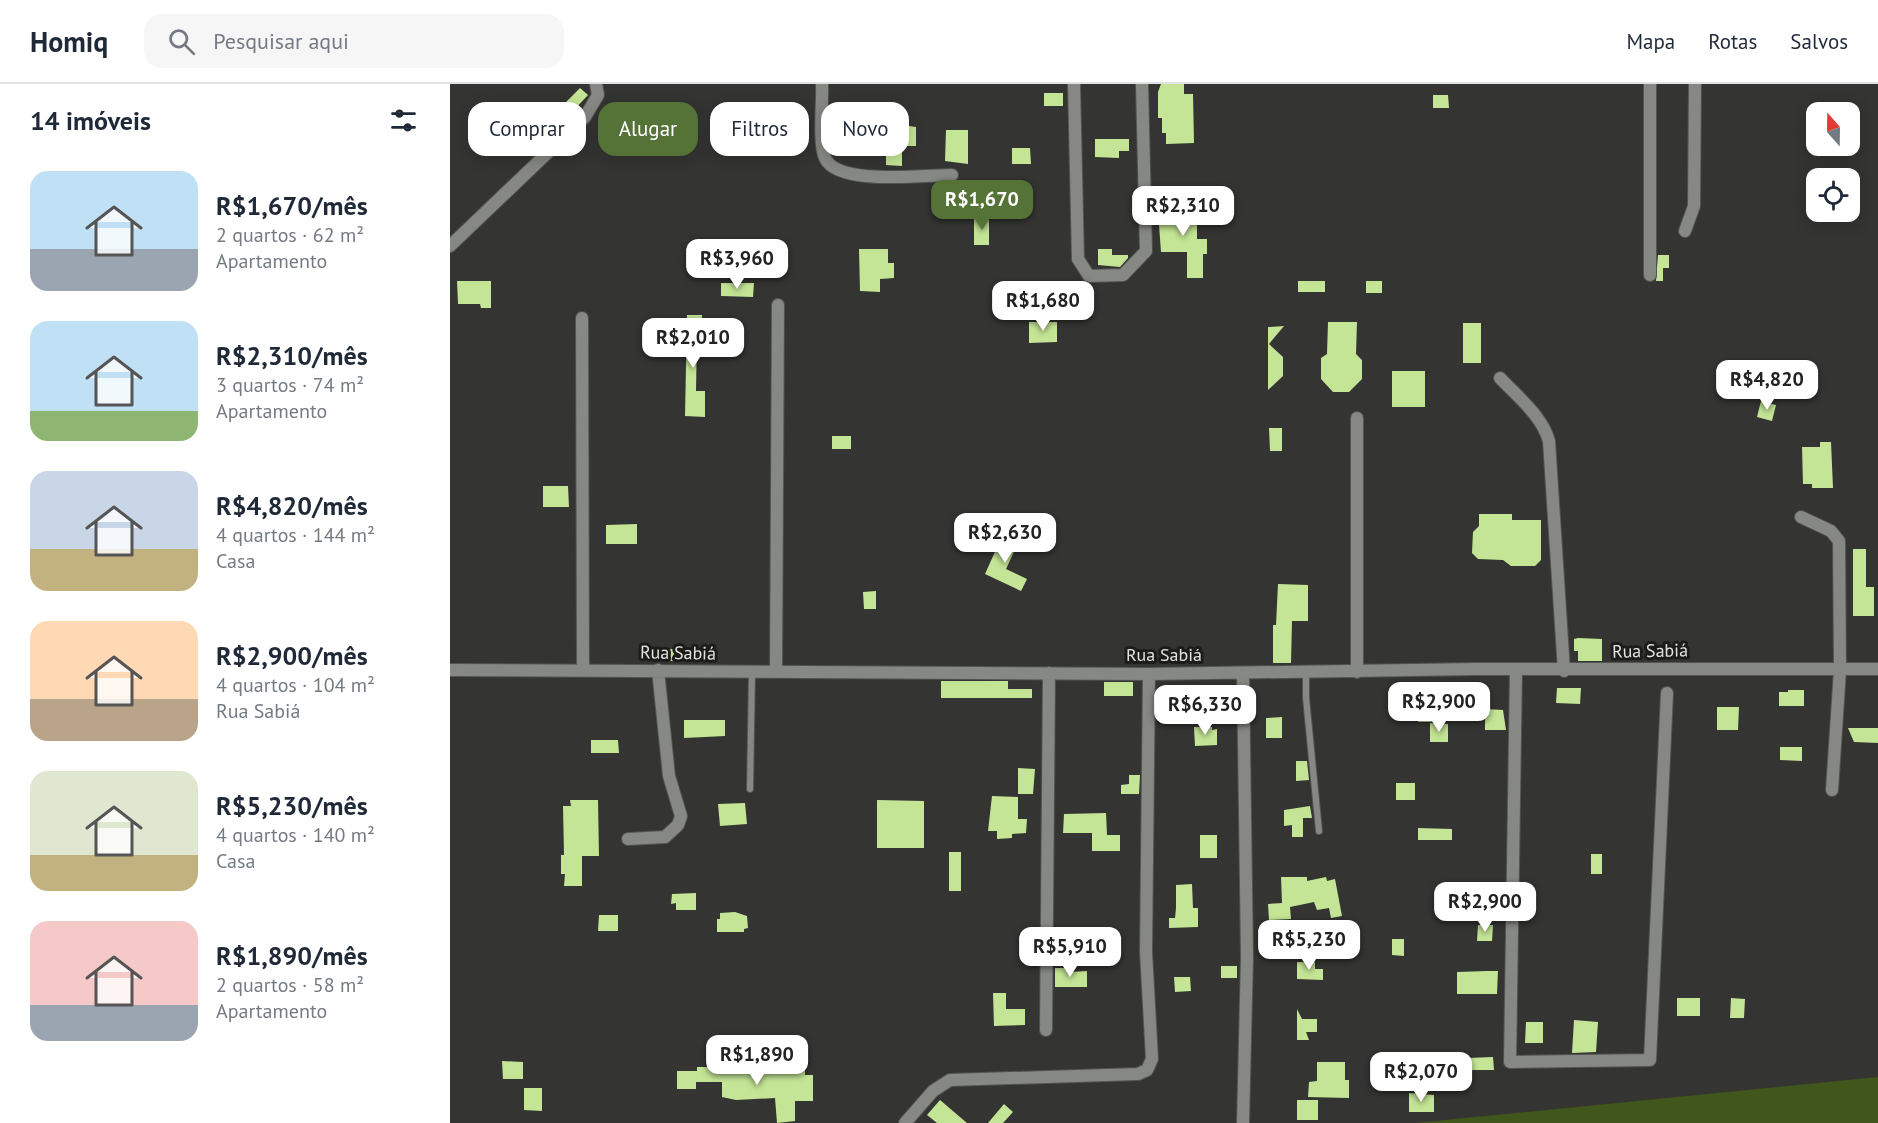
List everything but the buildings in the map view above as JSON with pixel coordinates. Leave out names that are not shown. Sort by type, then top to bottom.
[{"type":"street","points":[[450,246],[585,117],[598,94],[596,84]]},
{"type":"street","points":[[822,84],[823,153],[831,167],[840,172],[870,177],[952,175]]},
{"type":"street","points":[[1074,84],[1078,259],[1089,276],[1123,275],[1146,251],[1142,84]]},
{"type":"street","points":[[1650,84],[1650,275]]},
{"type":"street","points":[[1685,231],[1694,206],[1695,84]]},
{"type":"street","points":[[776,672],[778,305]]},
{"type":"street","points":[[582,318],[583,670]]},
{"type":"street","points":[[1500,378],[1546,429],[1549,441],[1564,671]]},
{"type":"street","points":[[1357,418],[1357,672]]},
{"type":"street","points":[[1801,517],[1831,531],[1839,541],[1840,670],[1832,790]]},
{"type":"street","name":"Rua Sabiá","points":[[450,670],[1149,674],[1739,668],[1878,669]]},
{"type":"street","points":[[628,839],[665,837],[678,825],[681,816],[668,766],[658,670]]},
{"type":"street","points":[[1516,670],[1510,1062],[1650,1060],[1667,693]]},
{"type":"street","points":[[1046,1030],[1049,673]]},
{"type":"street","points":[[1243,1123],[1247,956],[1244,673]]},
{"type":"street","points":[[905,1123],[933,1091],[950,1080],[1138,1074],[1150,1066],[1152,1059],[1146,952],[1149,674]]},
{"type":"lane","points":[[750,789],[752,672]]},
{"type":"lane","points":[[1306,672],[1306,698],[1319,831]]},
{"type":"green space","points":[[1878,1077],[1878,1123],[1415,1123]]}]
